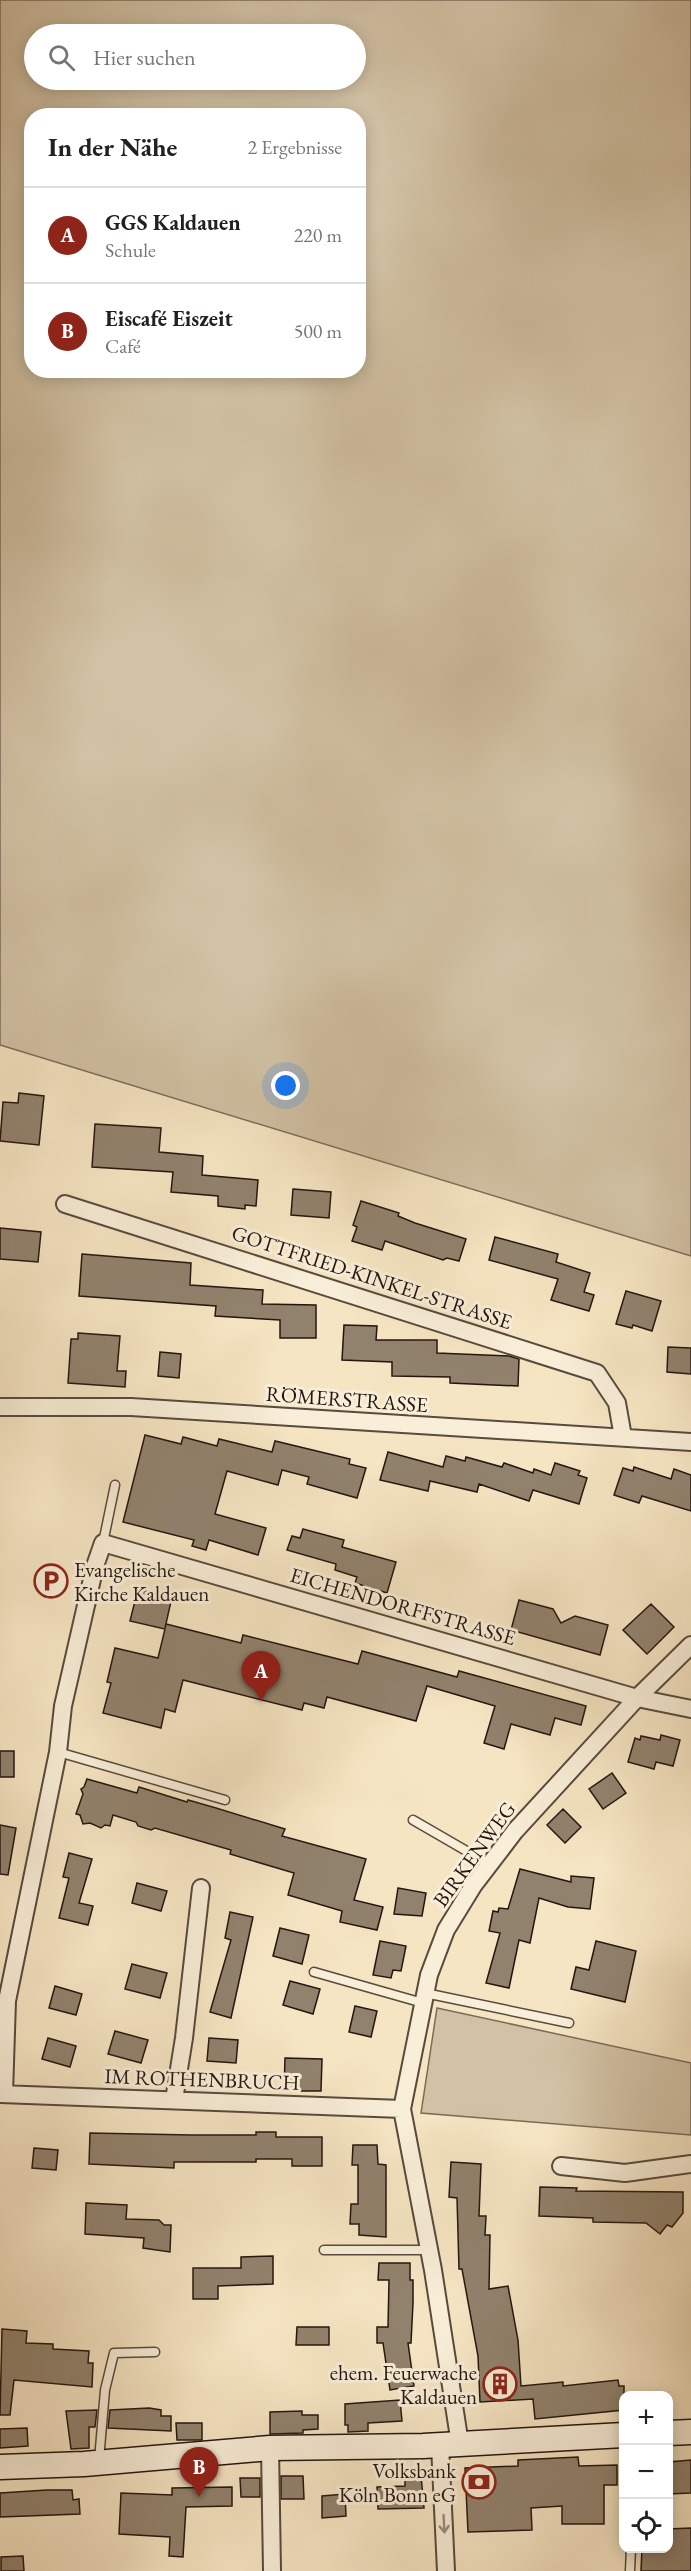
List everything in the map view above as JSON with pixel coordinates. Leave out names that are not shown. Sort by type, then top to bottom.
[{"type":"street","name":"GOTTFRIED-KINKEL-STRASSE","points":[[65,1204],[597,1373],[617,1403],[623,1437]]},
{"type":"street","name":"RÖMERSTRASSE","points":[[0,1407],[131,1407],[691,1442]]},
{"type":"street","name":"EICHENDORFFSTRASSE","points":[[103,1543],[637,1698],[691,1709]]},
{"type":"street","points":[[2,2094],[8,2001],[58,1752],[63,1706],[95,1566],[103,1543]]},
{"type":"street","name":"BIRKENWEG","points":[[446,2571],[450,2444],[429,2250],[402,2109],[429,1975],[446,1930],[489,1864],[515,1831],[637,1698],[691,1645]]},
{"type":"street","points":[[174,2100],[184,2038],[201,1888]]},
{"type":"street","name":"IM ROTHENBRUCH","points":[[2,2094],[402,2109]]},
{"type":"street","points":[[561,2166],[625,2173],[691,2164]]},
{"type":"street","points":[[673,2433],[691,2432]]},
{"type":"street","points":[[0,2467],[98,2463],[270,2448],[450,2444],[619,2435]]},
{"type":"street","points":[[270,2448],[272,2571]]},
{"type":"lane","points":[[103,1543],[115,1485]]},
{"type":"lane","points":[[58,1752],[225,1800]]},
{"type":"lane","points":[[413,1820],[489,1864]]},
{"type":"lane","points":[[314,1972],[424,1998],[569,2024]]},
{"type":"lane","points":[[324,2250],[429,2250]]},
{"type":"lane","points":[[98,2463],[105,2390],[114,2353],[155,2352]]},
{"type":"lane","points":[[630,2571],[631,2553]]},
{"type":"shaded area","points":[[0,0],[691,0],[691,1256],[0,1045]]},
{"type":"shaded area","points":[[437,2008],[691,2063],[691,2135],[421,2113]]},
{"type":"building","points":[[19,1093],[44,1096],[39,1145],[0,1141],[3,1102],[18,1103]]},
{"type":"building","points":[[95,1124],[161,1128],[159,1152],[203,1156],[202,1175],[258,1180],[256,1206],[245,1205],[245,1209],[218,1206],[218,1196],[171,1192],[173,1172],[92,1167]]},
{"type":"building","points":[[293,1189],[331,1192],[329,1218],[291,1215]]},
{"type":"building","points":[[361,1201],[399,1213],[398,1216],[415,1223],[466,1239],[459,1261],[447,1258],[443,1260],[385,1241],[382,1250],[352,1241],[357,1227],[353,1225]]},
{"type":"building","points":[[0,1228],[41,1232],[38,1262],[0,1259]]},
{"type":"building","points":[[495,1237],[558,1254],[556,1262],[590,1273],[584,1292],[594,1295],[589,1311],[551,1300],[558,1279],[489,1260]]},
{"type":"building","points":[[82,1254],[191,1263],[190,1285],[263,1290],[262,1304],[316,1305],[316,1338],[280,1338],[280,1320],[215,1316],[216,1306],[79,1296]]},
{"type":"building","points":[[626,1291],[661,1301],[652,1331],[633,1325],[632,1328],[616,1324]]},
{"type":"building","points":[[344,1325],[377,1326],[376,1340],[437,1340],[437,1353],[509,1356],[519,1359],[518,1386],[450,1383],[450,1377],[392,1376],[392,1362],[342,1360]]},
{"type":"building","points":[[78,1333],[120,1336],[117,1371],[126,1371],[125,1387],[68,1383],[71,1339],[78,1339]]},
{"type":"building","points":[[668,1347],[691,1348],[691,1374],[667,1372]]},
{"type":"building","points":[[160,1352],[181,1354],[179,1378],[158,1376]]},
{"type":"building","points":[[145,1435],[181,1444],[183,1437],[217,1446],[219,1439],[272,1452],[275,1441],[350,1459],[349,1464],[366,1468],[357,1498],[307,1484],[309,1477],[282,1470],[278,1485],[227,1471],[215,1514],[266,1528],[258,1555],[209,1540],[206,1550],[192,1546],[194,1540],[123,1522]]},
{"type":"building","points":[[388,1452],[443,1467],[446,1456],[465,1461],[466,1457],[502,1467],[504,1463],[533,1473],[534,1469],[551,1475],[555,1463],[580,1471],[578,1475],[587,1478],[579,1504],[533,1490],[529,1501],[479,1484],[477,1492],[430,1481],[428,1491],[380,1480]]},
{"type":"building","points":[[634,1467],[671,1479],[674,1469],[691,1475],[691,1511],[642,1496],[639,1503],[614,1495],[623,1468],[633,1471]]},
{"type":"building","points":[[303,1529],[344,1540],[342,1547],[396,1562],[387,1593],[355,1583],[357,1577],[335,1570],[336,1564],[287,1550],[292,1536],[300,1538]]},
{"type":"building","points":[[138,1589],[172,1597],[165,1628],[166,1624],[241,1643],[243,1635],[358,1664],[362,1651],[457,1677],[459,1671],[586,1706],[581,1725],[555,1718],[550,1735],[511,1724],[504,1749],[484,1743],[495,1706],[427,1686],[416,1721],[327,1697],[324,1708],[304,1703],[302,1710],[183,1680],[175,1712],[165,1709],[161,1728],[103,1713],[111,1683],[107,1682],[115,1648],[158,1658],[165,1629],[130,1621]]},
{"type":"building","points":[[519,1600],[553,1609],[561,1623],[575,1616],[608,1625],[600,1655],[511,1630]]},
{"type":"building","points":[[651,1604],[674,1627],[647,1654],[623,1630]]},
{"type":"building","points":[[661,1735],[680,1740],[673,1766],[656,1762],[654,1769],[628,1762],[635,1738],[640,1740],[641,1736],[660,1740]]},
{"type":"building","points":[[0,1751],[14,1751],[14,1777],[0,1777]]},
{"type":"building","points":[[612,1773],[626,1793],[603,1809],[589,1789]]},
{"type":"building","points":[[87,1779],[137,1793],[139,1787],[187,1802],[188,1800],[216,1808],[285,1829],[282,1836],[366,1859],[354,1900],[383,1907],[377,1930],[340,1922],[342,1911],[288,1895],[294,1873],[230,1854],[231,1850],[155,1828],[151,1830],[138,1826],[136,1822],[113,1815],[110,1826],[105,1825],[101,1828],[90,1823],[83,1824],[80,1815],[76,1814],[83,1794],[81,1789]]},
{"type":"building","points":[[563,1809],[581,1827],[565,1843],[547,1825]]},
{"type":"building","points":[[0,1825],[16,1828],[8,1875],[0,1874]]},
{"type":"building","points":[[69,1853],[92,1859],[79,1903],[93,1906],[88,1925],[59,1918],[69,1878],[63,1877]]},
{"type":"building","points":[[520,1869],[571,1882],[571,1876],[594,1878],[590,1909],[568,1907],[539,1898],[530,1943],[519,1940],[509,1988],[486,1983],[500,1933],[489,1931],[493,1911],[498,1912],[499,1908],[508,1909]]},
{"type":"building","points":[[137,1883],[167,1891],[161,1911],[132,1903]]},
{"type":"building","points":[[398,1888],[426,1893],[422,1916],[394,1914]]},
{"type":"building","points":[[230,1912],[253,1917],[231,2018],[210,2012],[231,1940],[225,1938]]},
{"type":"building","points":[[280,1928],[309,1935],[302,1964],[273,1956]]},
{"type":"building","points":[[380,1941],[406,1946],[401,1971],[393,1970],[391,1978],[373,1975]]},
{"type":"building","points":[[596,1941],[636,1951],[625,2002],[571,1989],[576,1967],[589,1970]]},
{"type":"building","points":[[132,1964],[167,1973],[160,1998],[125,1989]]},
{"type":"building","points":[[290,1981],[320,1989],[313,2014],[283,2005]]},
{"type":"building","points":[[55,1986],[82,1994],[76,2015],[49,2008]]},
{"type":"building","points":[[355,2006],[377,2011],[371,2037],[349,2032]]},
{"type":"building","points":[[115,2031],[148,2040],[141,2063],[108,2054]]},
{"type":"building","points":[[48,2038],[76,2046],[70,2067],[42,2059]]},
{"type":"building","points":[[209,2038],[238,2040],[236,2063],[207,2061]]},
{"type":"building","points":[[285,2058],[322,2059],[321,2091],[284,2091]]},
{"type":"building","points":[[256,2132],[276,2132],[276,2137],[322,2137],[322,2166],[292,2166],[292,2159],[256,2159],[256,2162],[174,2162],[174,2168],[89,2164],[90,2133],[256,2135]]},
{"type":"building","points":[[353,2145],[377,2145],[378,2164],[386,2165],[386,2237],[359,2235],[359,2224],[350,2224],[351,2204],[358,2204],[358,2165],[352,2165]]},
{"type":"building","points":[[34,2148],[58,2150],[56,2170],[32,2168]]},
{"type":"building","points":[[451,2162],[481,2164],[479,2216],[486,2216],[485,2235],[490,2235],[489,2289],[508,2286],[518,2340],[521,2386],[563,2382],[563,2386],[618,2380],[619,2386],[624,2386],[624,2391],[619,2391],[619,2411],[535,2419],[533,2399],[480,2402],[478,2356],[462,2269],[459,2269],[457,2198],[449,2197]]},
{"type":"building","points":[[540,2187],[577,2188],[576,2191],[683,2192],[683,2213],[672,2227],[667,2225],[660,2234],[646,2223],[593,2222],[593,2218],[539,2216]]},
{"type":"building","points":[[86,2203],[127,2205],[126,2219],[159,2220],[164,2225],[171,2225],[170,2252],[143,2248],[144,2238],[85,2234]]},
{"type":"building","points":[[273,2256],[273,2284],[218,2286],[218,2299],[193,2299],[193,2268],[241,2268],[241,2257]]},
{"type":"building","points":[[379,2263],[410,2263],[413,2303],[411,2343],[408,2343],[414,2386],[390,2390],[383,2343],[377,2343],[377,2327],[388,2327],[389,2280],[378,2280]]},
{"type":"building","points":[[297,2327],[329,2327],[329,2345],[296,2345]]},
{"type":"building","points":[[2,2329],[27,2331],[26,2343],[53,2344],[53,2349],[89,2351],[88,2363],[93,2363],[92,2387],[14,2380],[10,2415],[0,2415]]},
{"type":"building","points":[[400,2400],[402,2421],[368,2423],[368,2431],[348,2432],[348,2425],[345,2425],[345,2404]]},
{"type":"building","points":[[149,2408],[161,2410],[161,2416],[171,2416],[171,2431],[108,2428],[110,2410]]},
{"type":"building","points":[[97,2410],[95,2427],[89,2427],[89,2448],[71,2449],[66,2411]]},
{"type":"building","points":[[302,2411],[302,2415],[318,2415],[318,2429],[303,2430],[303,2433],[270,2434],[270,2412]]},
{"type":"building","points":[[176,2423],[202,2423],[202,2440],[177,2440]]},
{"type":"building","points":[[27,2428],[28,2446],[0,2448],[0,2429]]},
{"type":"building","points":[[578,2457],[579,2466],[617,2465],[617,2485],[604,2485],[604,2524],[562,2524],[562,2506],[531,2508],[532,2530],[468,2532],[465,2468],[518,2466],[518,2460]]},
{"type":"building","points":[[691,2460],[691,2493],[673,2494],[673,2462]]},
{"type":"building","points":[[405,2475],[421,2475],[424,2508],[378,2509],[377,2487],[405,2486]]},
{"type":"building","points":[[281,2476],[303,2476],[304,2499],[281,2499]]},
{"type":"building","points":[[240,2478],[260,2478],[260,2497],[241,2497]]},
{"type":"building","points":[[232,2487],[232,2506],[186,2507],[183,2557],[169,2556],[170,2537],[119,2534],[121,2493],[172,2495],[172,2488]]},
{"type":"building","points":[[72,2490],[73,2500],[79,2499],[80,2514],[0,2517],[0,2493]]},
{"type":"building","points":[[345,2494],[346,2516],[322,2518],[322,2496]]},
{"type":"building","points":[[691,2528],[691,2571],[641,2571],[642,2553],[673,2553],[673,2529]]},
{"type":"building","points":[[23,2556],[24,2571],[1,2571],[1,2557]]},
{"type":"place","name":"Evangelische Kirche Kaldauen","points":[[51,1581]]},
{"type":"place","name":"GGS Kaldauen","points":[[261,1701]]},
{"type":"place","name":"ehem. Feuerwache Kaldauen","points":[[500,2384]]},
{"type":"place","name":"Volksbank Köln Bonn eG","points":[[479,2482]]},
{"type":"place","name":"Eiscafé Eiszeit","points":[[199,2497]]}]
